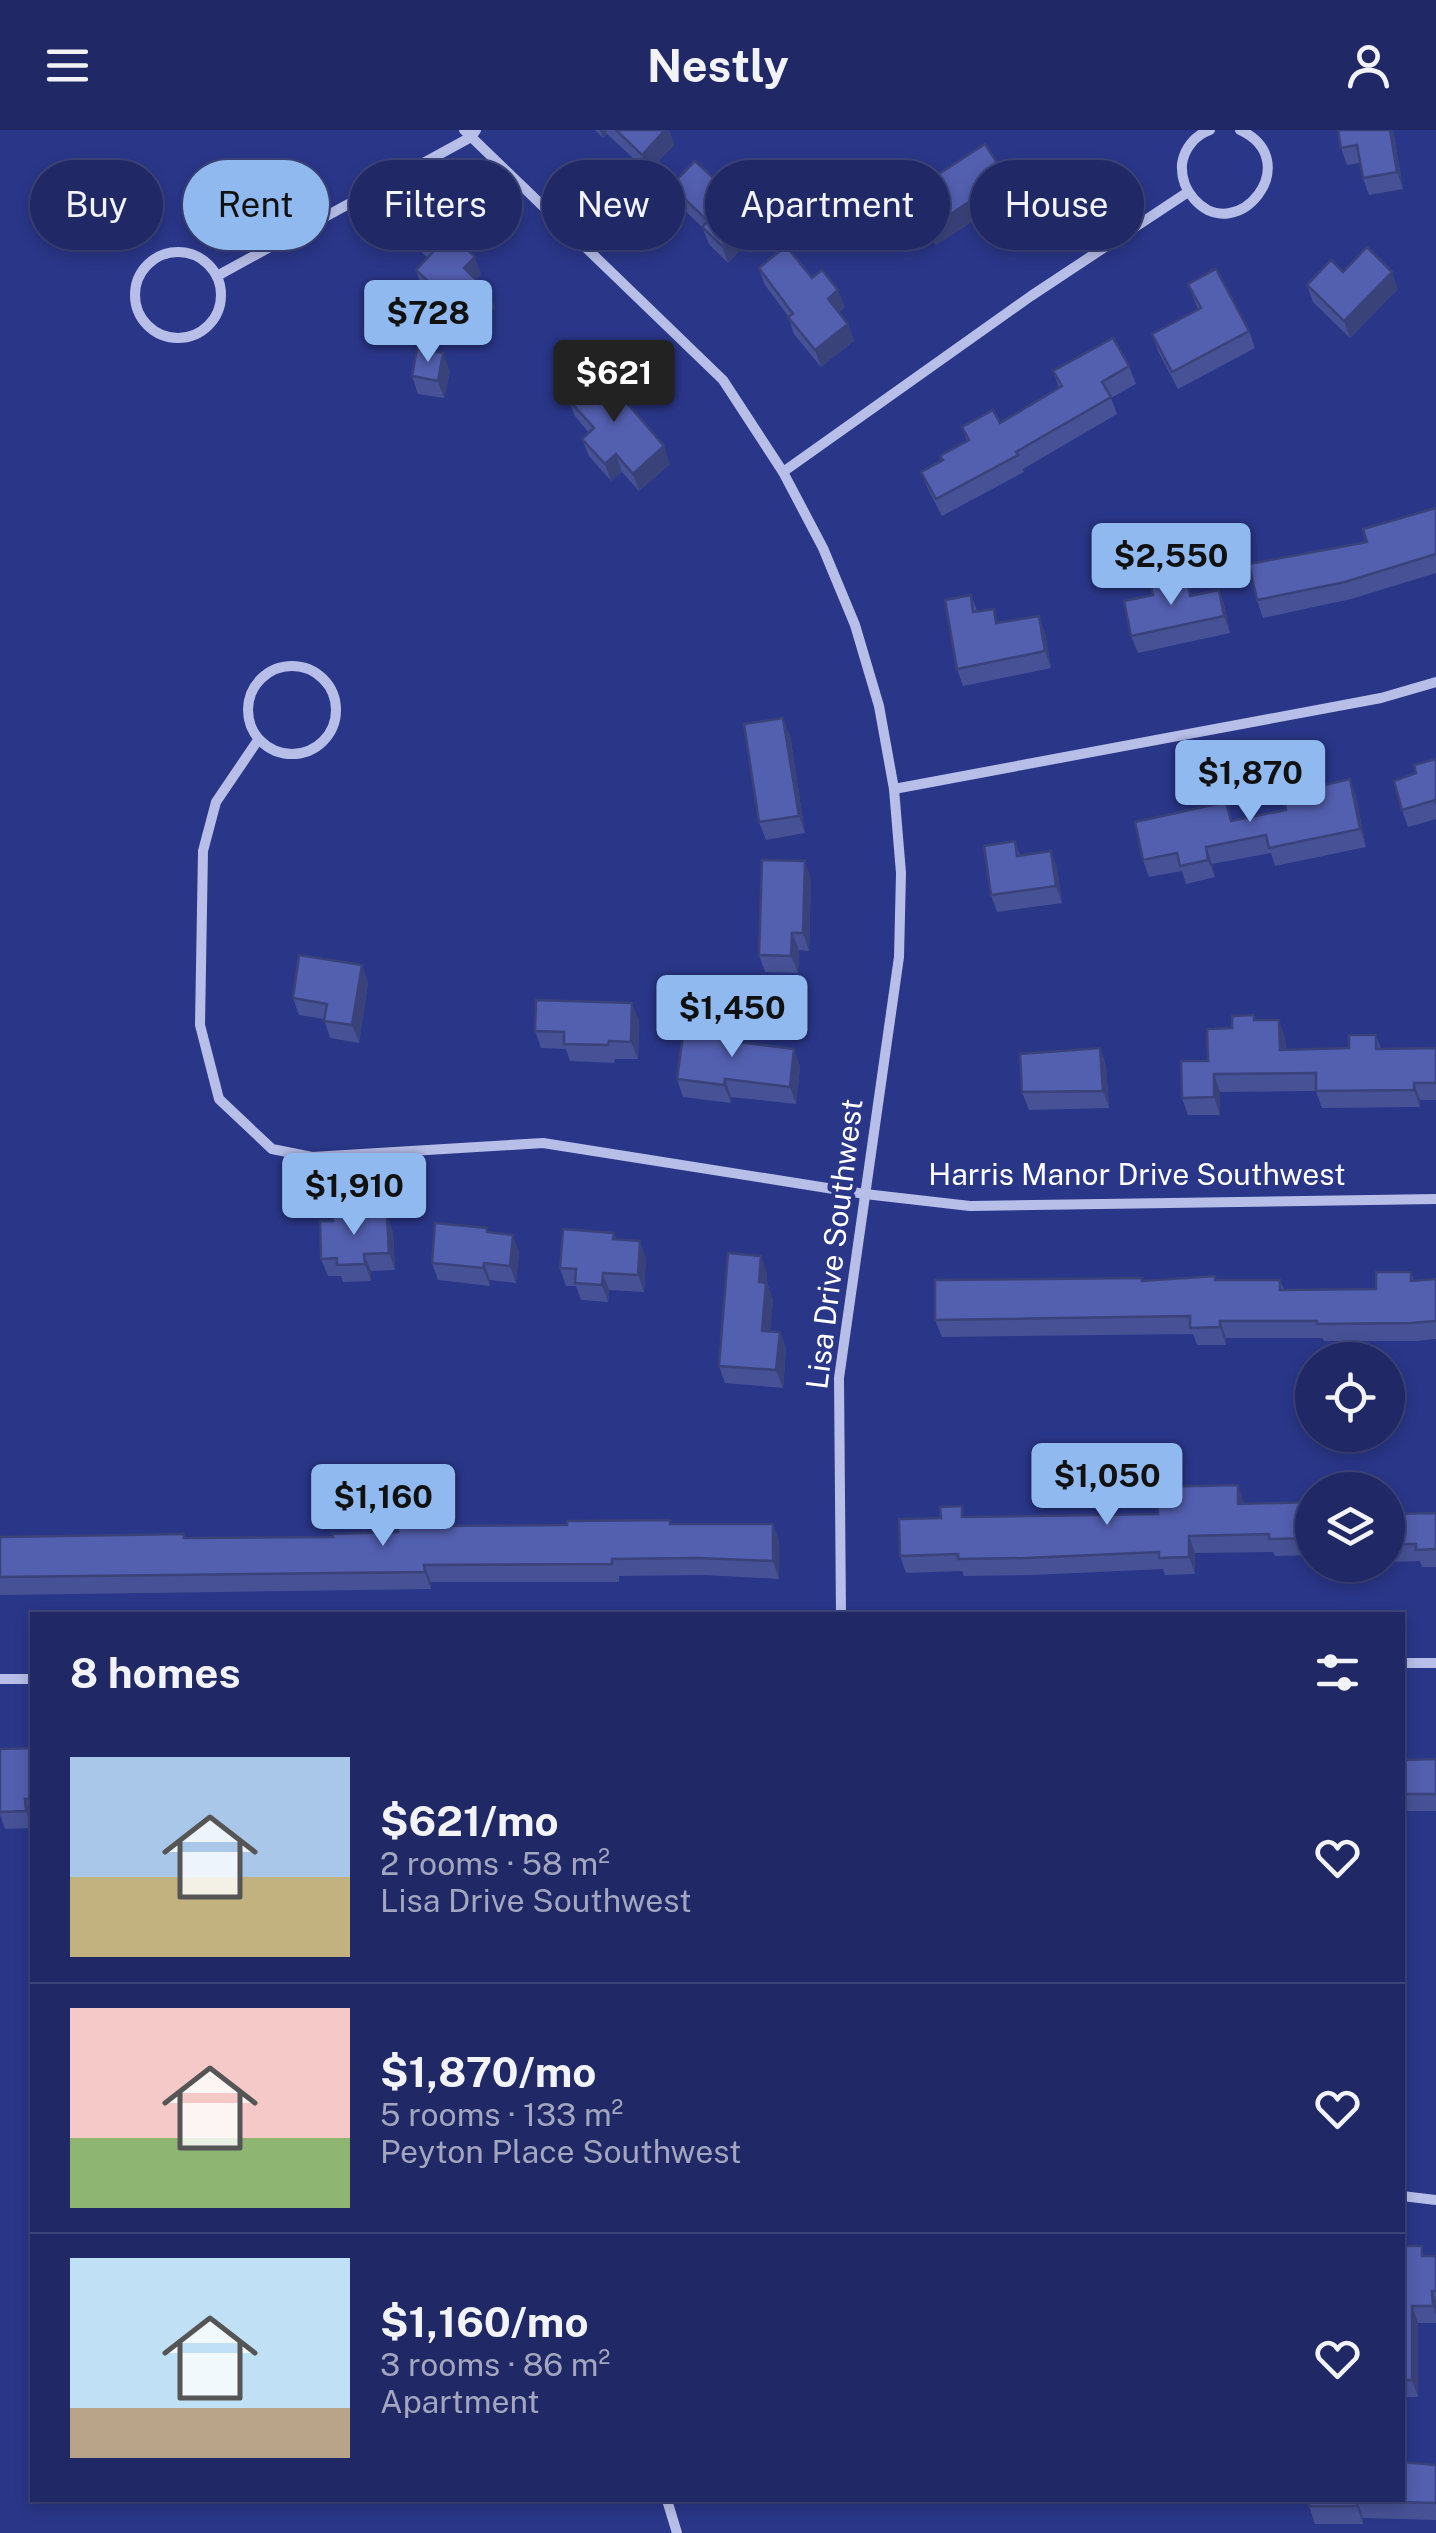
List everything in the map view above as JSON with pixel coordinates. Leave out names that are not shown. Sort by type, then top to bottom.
[{"type":"street","points":[[1210,130],[1190,144],[1182,176],[1199,205],[1214,212],[1231,213],[1247,208],[1260,196],[1267,180],[1268,164],[1262,148],[1240,130]]},
{"type":"street","points":[[217,276],[470,132]]},
{"type":"street","name":"Lisa Drive Southwest","points":[[470,132],[723,380],[783,472],[823,548],[855,625],[879,706],[894,789],[901,872],[899,957],[839,1378],[840,1612]]},
{"type":"street","points":[[783,472],[1031,296],[1188,192]]},
{"type":"street","points":[[175,251],[192,254],[206,262],[217,276],[221,292],[218,310],[210,324],[196,334],[180,338],[163,336],[138,314],[134,297],[137,280],[159,255],[175,251]]},
{"type":"street","points":[[295,666],[312,670],[326,681],[334,696],[336,713],[332,730],[322,744],[307,753],[290,755],[272,751],[258,740],[250,725],[248,707],[252,690],[263,677],[278,668],[295,666]]},
{"type":"street","points":[[894,789],[1381,698],[1436,682]]},
{"type":"street","name":"Harris Manor Drive Southwest","points":[[258,740],[216,802],[203,851],[200,1025],[219,1099],[272,1149],[312,1157],[543,1143],[864,1194],[970,1206],[1436,1199]]},
{"type":"street","points":[[1405,1663],[1436,1662]]},
{"type":"street","points":[[0,1679],[30,1679]]},
{"type":"street","points":[[1405,2196],[1436,2200]]},
{"type":"street","points":[[669,2502],[677,2533]]},
{"type":"building","points":[[616,130],[665,130],[642,155]]},
{"type":"building","points":[[1338,130],[1390,130],[1397,172],[1363,178],[1357,145],[1341,148]]},
{"type":"building","points":[[985,144],[995,160],[970,160],[970,201],[950,215],[950,167]]},
{"type":"building","points":[[695,161],[705,170],[705,218],[685,199],[685,171]]},
{"type":"building","points":[[1367,247],[1392,272],[1344,321],[1307,285],[1331,260],[1343,272]]},
{"type":"building","points":[[468,250],[475,257],[464,268],[488,291],[464,316],[416,270],[433,252]]},
{"type":"building","points":[[781,250],[789,250],[812,278],[822,270],[838,290],[828,299],[848,324],[815,350],[788,317],[793,314],[759,268]]},
{"type":"building","points":[[1216,269],[1249,331],[1172,372],[1152,334],[1201,308],[1188,284]]},
{"type":"building","points":[[1113,338],[1129,366],[1102,382],[1111,397],[1016,452],[1018,455],[936,499],[921,472],[969,440],[962,427],[993,410],[1000,423],[1062,386],[1053,371]]},
{"type":"building","points":[[417,349],[443,353],[438,381],[412,376]]},
{"type":"building","points":[[600,372],[664,446],[633,474],[616,454],[605,464],[582,439],[594,428],[568,399]]},
{"type":"building","points":[[1436,508],[1436,554],[1345,582],[1257,600],[1249,564],[1367,542],[1363,529]]},
{"type":"building","points":[[1187,578],[1190,596],[1219,590],[1224,616],[1131,636],[1124,601],[1153,595],[1151,586]]},
{"type":"building","points":[[971,595],[973,612],[994,609],[996,623],[1039,616],[1045,651],[957,669],[945,600]]},
{"type":"building","points":[[783,718],[799,816],[759,822],[744,724]]},
{"type":"building","points":[[1436,759],[1436,804],[1435,800],[1402,810],[1394,781],[1416,773],[1414,765]]},
{"type":"building","points":[[1350,779],[1360,829],[1269,848],[1266,835],[1206,847],[1208,860],[1180,866],[1177,853],[1143,860],[1135,822],[1226,802],[1231,821],[1286,810],[1284,800],[1317,793],[1316,787]]},
{"type":"building","points":[[1015,841],[1017,856],[1051,851],[1056,886],[991,895],[984,846]]},
{"type":"building","points":[[762,860],[805,861],[803,933],[792,933],[791,956],[759,955]]},
{"type":"building","points":[[299,955],[362,965],[352,1025],[324,1021],[327,1004],[293,998]]},
{"type":"building","points":[[536,1000],[632,1003],[631,1042],[564,1044],[564,1032],[535,1031]]},
{"type":"building","points":[[1254,1015],[1254,1020],[1279,1020],[1280,1050],[1349,1048],[1349,1035],[1376,1035],[1376,1049],[1436,1048],[1436,1083],[1414,1083],[1414,1090],[1316,1091],[1316,1073],[1214,1074],[1214,1097],[1182,1098],[1181,1061],[1208,1061],[1207,1029],[1232,1028],[1232,1016]]},
{"type":"building","points":[[684,1027],[730,1032],[729,1041],[794,1049],[790,1087],[725,1079],[724,1085],[677,1079]]},
{"type":"building","points":[[1100,1048],[1103,1091],[1022,1092],[1020,1054]]},
{"type":"building","points":[[387,1215],[389,1253],[364,1254],[365,1264],[337,1265],[337,1258],[321,1259],[320,1221],[333,1221],[333,1216]]},
{"type":"building","points":[[435,1223],[513,1235],[510,1266],[484,1263],[483,1268],[432,1263]]},
{"type":"building","points":[[563,1229],[614,1233],[613,1239],[640,1241],[638,1275],[603,1273],[602,1285],[575,1283],[576,1269],[560,1268]]},
{"type":"building","points":[[728,1253],[761,1256],[759,1282],[766,1283],[762,1331],[780,1332],[776,1370],[719,1366]]},
{"type":"building","points":[[1376,1272],[1411,1272],[1411,1281],[1436,1279],[1436,1321],[1220,1321],[1220,1327],[1190,1328],[1190,1316],[935,1320],[935,1280],[1142,1281],[1215,1276],[1215,1280],[1280,1280],[1280,1290],[1376,1289]]},
{"type":"building","points":[[1238,1485],[1238,1504],[1295,1502],[1295,1538],[1269,1539],[1269,1534],[1189,1536],[1189,1557],[1159,1558],[1159,1552],[1026,1558],[900,1556],[899,1519],[941,1518],[940,1507],[962,1506],[962,1517],[1158,1514],[1158,1487]]},
{"type":"building","points":[[397,1500],[423,1500],[424,1526],[670,1520],[670,1524],[773,1524],[773,1561],[612,1559],[612,1564],[424,1565],[425,1572],[0,1577],[0,1537],[333,1537],[332,1534],[398,1532]]},
{"type":"building","points":[[1436,1513],[1436,1549],[1416,1550],[1416,1544],[1405,1544],[1405,1514]]},
{"type":"building","points":[[30,1748],[30,1799],[25,1799],[26,1811],[0,1812],[0,1749]]},
{"type":"building","points":[[1436,1759],[1436,1794],[1405,1794],[1405,1760]]},
{"type":"building","points":[[1405,2246],[1422,2246],[1422,2256],[1436,2256],[1436,2291],[1432,2291],[1433,2306],[1412,2306],[1412,2380],[1405,2380]]},
{"type":"building","points":[[1405,2462],[1436,2465],[1436,2503],[1396,2502],[1405,2502]]},
{"type":"building","points":[[1309,2502],[1357,2502],[1357,2506],[1309,2506]]}]
